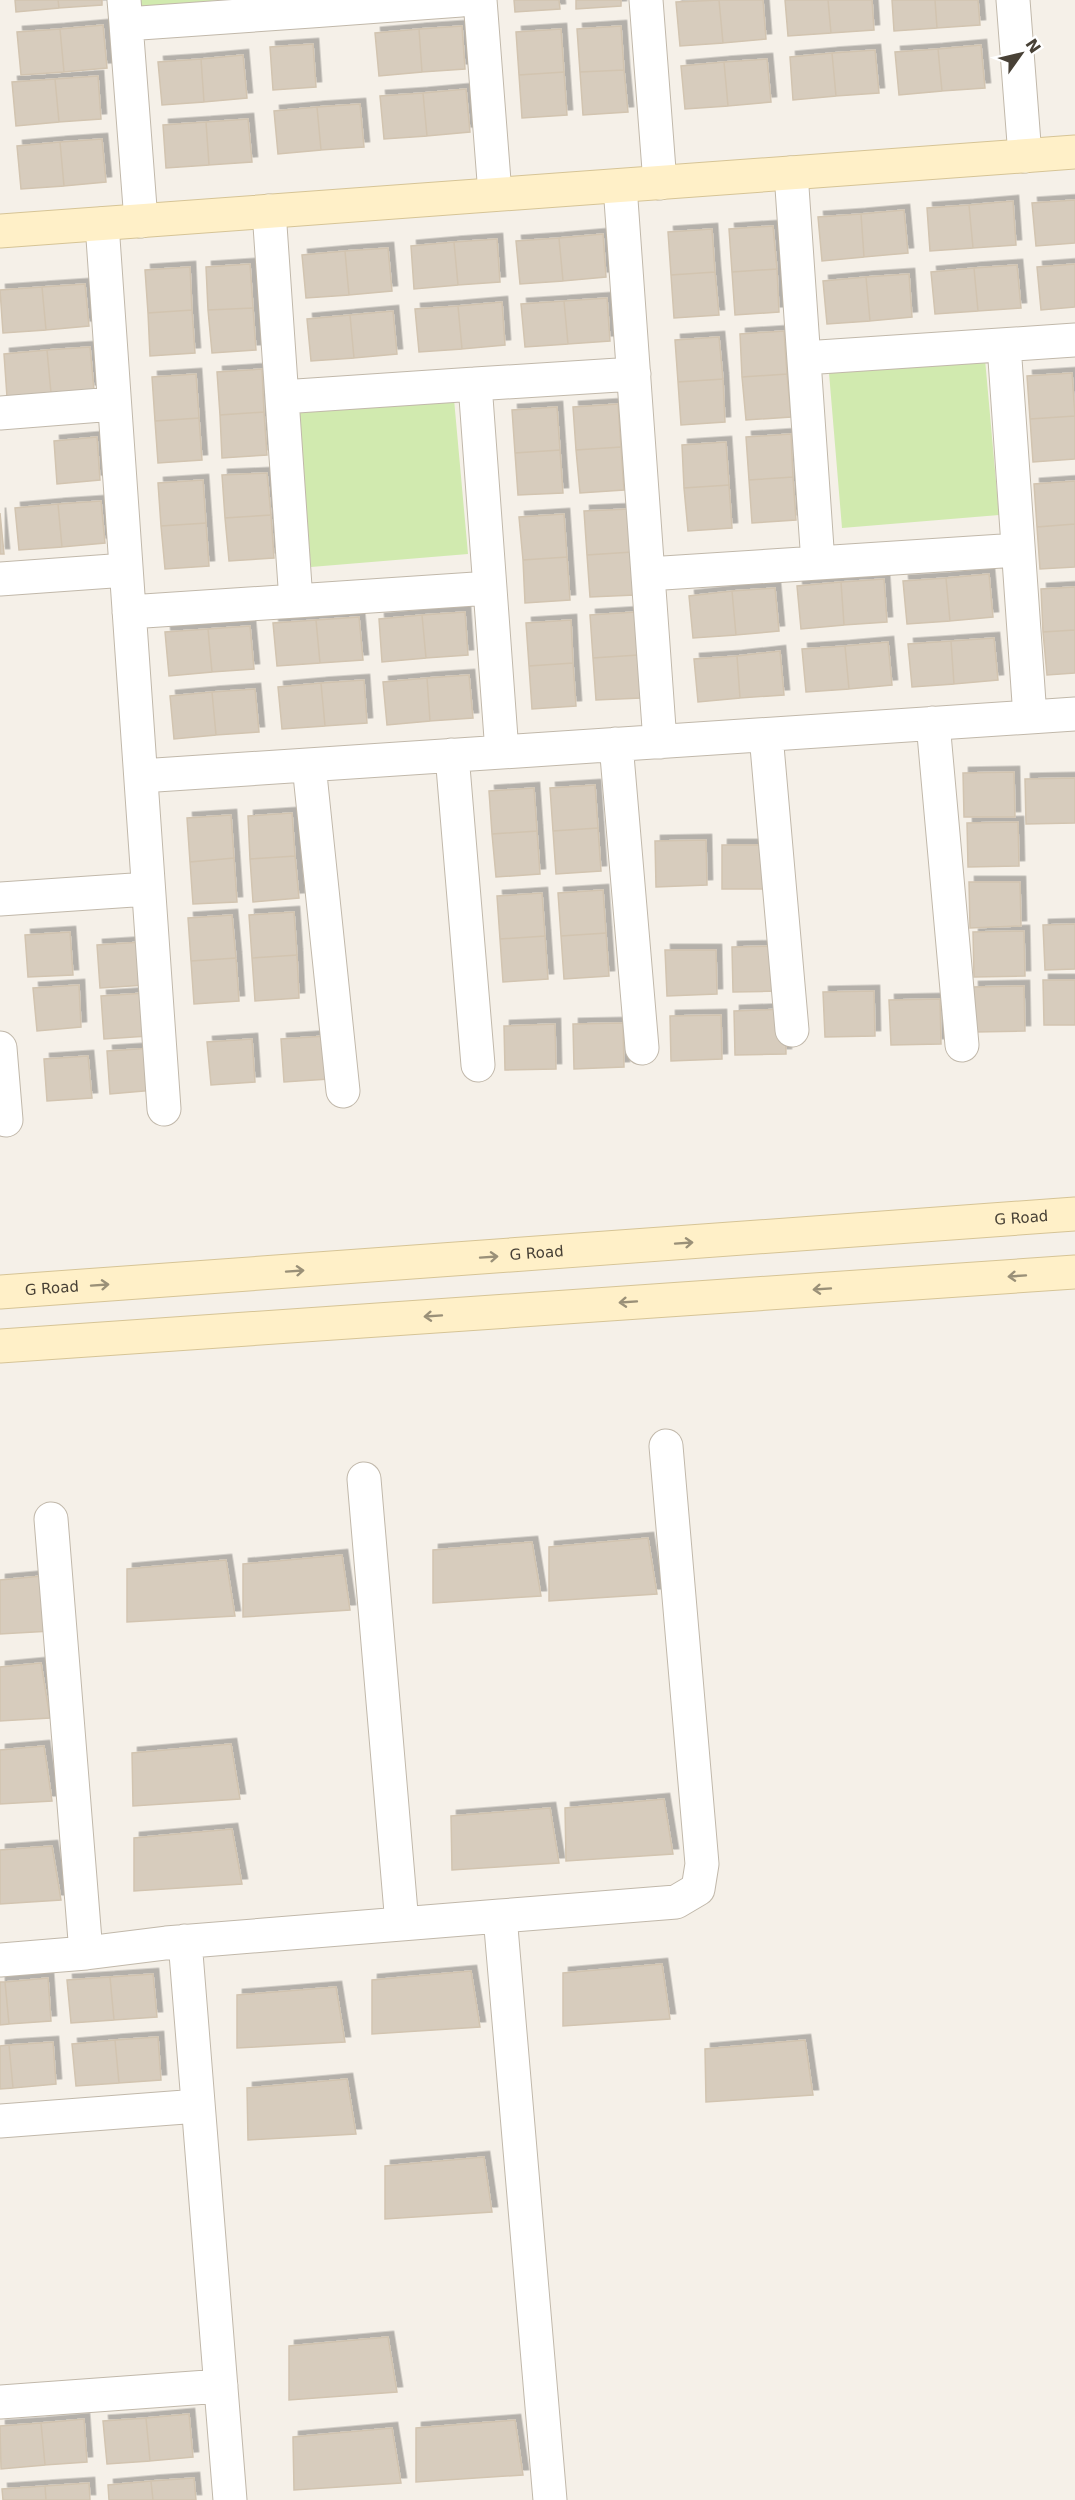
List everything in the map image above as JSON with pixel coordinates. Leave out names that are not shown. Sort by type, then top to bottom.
[{"type":"street","points":[[141,221],[125,12],[461,0]]},
{"type":"street","points":[[480,0],[495,195]]},
{"type":"street","points":[[646,0],[660,183]]},
{"type":"street","points":[[1013,0],[1025,156]]},
{"type":"street","points":[[0,231],[1075,152]]},
{"type":"street","points":[[790,173],[818,563]]},
{"type":"street","points":[[620,186],[660,742]]},
{"type":"street","points":[[269,211],[296,601]]},
{"type":"street","points":[[102,224],[164,1109]]},
{"type":"street","points":[[804,358],[1075,340]]},
{"type":"street","points":[[1004,345],[1030,717]]},
{"type":"street","points":[[282,397],[634,374]]},
{"type":"street","points":[[476,384],[502,752]]},
{"type":"street","points":[[0,413],[114,404]]},
{"type":"street","points":[[648,574],[1018,550]]},
{"type":"street","points":[[0,579],[126,570]]},
{"type":"street","points":[[129,612],[490,588]]},
{"type":"street","points":[[141,776],[1075,714]]},
{"type":"street","points":[[933,723],[962,1045]]},
{"type":"street","points":[[766,735],[792,1030]]},
{"type":"street","points":[[616,744],[642,1048]]},
{"type":"street","points":[[452,755],[478,1065]]},
{"type":"street","points":[[309,765],[343,1091]]},
{"type":"street","points":[[0,899],[148,889]]},
{"type":"street","points":[[0,1048],[6,1120]]},
{"type":"street","name":"G Road","points":[[0,1292],[1075,1215]]},
{"type":"street","points":[[0,1346],[1075,1272]]},
{"type":"street","points":[[0,1960],[86,1953],[185,1941],[676,1902],[698,1889],[702,1864],[666,1446]]},
{"type":"street","points":[[364,1479],[402,1924]]},
{"type":"street","points":[[51,1520],[86,1953]]},
{"type":"street","points":[[500,1916],[550,2500]]},
{"type":"street","points":[[185,1941],[230,2500]]},
{"type":"street","points":[[0,2121],[198,2106]]},
{"type":"street","points":[[0,2403],[221,2386]]},
{"type":"green space","points":[[138,0],[222,0],[139,7]]},
{"type":"green space","points":[[985,359],[999,515],[842,528],[829,373]]},
{"type":"green space","points":[[454,399],[468,554],[311,567],[298,411]]},
{"type":"building","points":[[15,0],[58,0],[59,8],[16,12]]},
{"type":"building","points":[[58,0],[102,0],[102,5],[59,8]]},
{"type":"building","points":[[514,0],[559,0],[560,9],[515,12]]},
{"type":"building","points":[[576,0],[621,0],[621,6],[576,9]]},
{"type":"building","points":[[719,0],[763,0],[766,39],[723,43]]},
{"type":"building","points":[[719,0],[723,43],[680,46],[676,2]]},
{"type":"building","points":[[785,0],[828,0],[831,33],[788,36]]},
{"type":"building","points":[[828,0],[872,0],[874,30],[831,33]]},
{"type":"building","points":[[892,0],[935,0],[937,28],[894,31]]},
{"type":"building","points":[[935,0],[978,0],[980,25],[937,28]]},
{"type":"building","points":[[103,25],[107,68],[64,72],[60,29]]},
{"type":"building","points":[[462,26],[465,69],[422,72],[419,29]]},
{"type":"building","points":[[621,26],[624,70],[580,72],[577,29]]},
{"type":"building","points":[[60,29],[64,72],[21,75],[17,32]]},
{"type":"building","points":[[419,29],[422,72],[379,76],[375,33]]},
{"type":"building","points":[[561,29],[564,72],[519,75],[516,32]]},
{"type":"building","points":[[313,44],[316,87],[273,90],[270,47]]},
{"type":"building","points":[[981,45],[985,88],[942,91],[938,49]]},
{"type":"building","points":[[938,49],[942,91],[899,95],[895,52]]},
{"type":"building","points":[[875,50],[879,93],[836,96],[832,53]]},
{"type":"building","points":[[832,53],[836,96],[793,100],[790,57]]},
{"type":"building","points":[[243,55],[247,98],[204,102],[201,59]]},
{"type":"building","points":[[201,59],[204,102],[162,105],[158,62]]},
{"type":"building","points":[[767,59],[771,102],[728,106],[724,62]]},
{"type":"building","points":[[724,62],[728,106],[685,109],[681,66]]},
{"type":"building","points":[[624,70],[628,112],[583,115],[580,72]]},
{"type":"building","points":[[564,72],[567,115],[522,118],[519,75]]},
{"type":"building","points":[[98,76],[101,119],[59,122],[55,79]]},
{"type":"building","points":[[55,79],[59,122],[16,126],[12,82]]},
{"type":"building","points":[[466,89],[470,132],[427,136],[423,93]]},
{"type":"building","points":[[423,93],[427,136],[384,139],[380,96]]},
{"type":"building","points":[[360,104],[364,147],[321,150],[317,107]]},
{"type":"building","points":[[317,107],[321,150],[278,154],[274,111]]},
{"type":"building","points":[[248,119],[252,162],[209,165],[206,122]]},
{"type":"building","points":[[206,122],[209,165],[166,168],[163,125]]},
{"type":"building","points":[[102,139],[106,182],[64,186],[60,142]]},
{"type":"building","points":[[60,142],[64,186],[21,189],[17,146]]},
{"type":"building","points":[[1075,200],[1075,243],[1036,246],[1032,203]]},
{"type":"building","points":[[1013,201],[1016,245],[973,248],[969,205]]},
{"type":"building","points":[[969,205],[973,248],[930,251],[927,208]]},
{"type":"building","points":[[904,210],[908,253],[864,257],[861,214]]},
{"type":"building","points":[[861,214],[864,257],[822,261],[818,217]]},
{"type":"building","points":[[773,226],[777,269],[732,272],[729,229]]},
{"type":"building","points":[[712,229],[715,272],[671,275],[668,232]]},
{"type":"building","points":[[603,234],[606,277],[563,281],[559,238]]},
{"type":"building","points":[[559,238],[563,281],[520,284],[516,241]]},
{"type":"building","points":[[497,239],[500,282],[458,285],[454,242]]},
{"type":"building","points":[[454,242],[458,285],[414,289],[411,246]]},
{"type":"building","points":[[388,248],[392,291],[349,295],[345,251]]},
{"type":"building","points":[[345,251],[349,295],[306,298],[302,255]]},
{"type":"building","points":[[250,264],[253,308],[208,310],[206,267]]},
{"type":"building","points":[[1075,264],[1075,307],[1041,310],[1037,267]]},
{"type":"building","points":[[1017,265],[1021,308],[978,311],[974,268]]},
{"type":"building","points":[[190,267],[192,310],[148,313],[145,270]]},
{"type":"building","points":[[974,268],[978,311],[935,314],[931,272]]},
{"type":"building","points":[[777,269],[779,312],[735,315],[732,272]]},
{"type":"building","points":[[715,272],[719,315],[674,318],[671,275]]},
{"type":"building","points":[[909,274],[912,317],[870,321],[866,277]]},
{"type":"building","points":[[866,277],[870,321],[827,324],[823,281]]},
{"type":"building","points":[[85,284],[89,326],[46,330],[42,287]]},
{"type":"building","points":[[42,287],[46,330],[3,333],[0,290]]},
{"type":"building","points":[[607,298],[610,341],[568,344],[564,301]]},
{"type":"building","points":[[564,301],[568,344],[525,347],[521,304]]},
{"type":"building","points":[[502,302],[505,345],[462,349],[458,306]]},
{"type":"building","points":[[458,306],[462,349],[419,352],[415,309]]},
{"type":"building","points":[[253,308],[256,350],[212,353],[208,310]]},
{"type":"building","points":[[192,310],[195,353],[150,356],[148,313]]},
{"type":"building","points":[[393,311],[397,354],[354,358],[350,315]]},
{"type":"building","points":[[350,315],[354,358],[311,361],[307,319]]},
{"type":"building","points":[[784,331],[787,374],[742,377],[740,334]]},
{"type":"building","points":[[719,337],[723,379],[678,382],[675,340]]},
{"type":"building","points":[[90,347],[94,390],[51,393],[47,350]]},
{"type":"building","points":[[47,350],[51,393],[7,397],[4,354]]},
{"type":"building","points":[[262,369],[264,412],[220,415],[217,372]]},
{"type":"building","points":[[1072,373],[1075,416],[1030,419],[1027,376]]},
{"type":"building","points":[[196,374],[199,418],[155,421],[152,377]]},
{"type":"building","points":[[787,374],[791,417],[746,420],[742,377]]},
{"type":"building","points":[[723,379],[725,422],[681,425],[678,382]]},
{"type":"building","points":[[618,404],[621,447],[576,450],[573,407]]},
{"type":"building","points":[[557,407],[560,450],[515,453],[512,410]]},
{"type":"building","points":[[264,412],[267,455],[222,458],[220,415]]},
{"type":"building","points":[[1075,416],[1075,459],[1033,462],[1030,419]]},
{"type":"building","points":[[199,418],[202,460],[158,463],[155,421]]},
{"type":"building","points":[[791,434],[793,477],[749,480],[746,437]]},
{"type":"building","points":[[97,437],[100,480],[57,484],[54,441]]},
{"type":"building","points":[[726,442],[729,485],[684,488],[682,445]]},
{"type":"building","points":[[621,447],[624,490],[580,493],[576,450]]},
{"type":"building","points":[[560,450],[563,493],[518,495],[515,453]]},
{"type":"building","points":[[267,473],[271,515],[225,518],[222,475]]},
{"type":"building","points":[[793,477],[796,520],[752,523],[749,480]]},
{"type":"building","points":[[203,480],[206,523],[161,526],[158,483]]},
{"type":"building","points":[[1075,481],[1075,524],[1037,527],[1034,484]]},
{"type":"building","points":[[729,485],[732,528],[688,531],[684,488]]},
{"type":"building","points":[[101,501],[105,543],[62,547],[58,504]]},
{"type":"building","points":[[58,504],[62,547],[19,550],[15,508]]},
{"type":"building","points":[[629,509],[632,552],[587,555],[584,511]]},
{"type":"building","points":[[0,513],[4,554],[0,554]]},
{"type":"building","points":[[564,514],[567,557],[523,560],[519,517]]},
{"type":"building","points":[[271,515],[274,558],[229,561],[225,518]]},
{"type":"building","points":[[206,523],[209,566],[165,569],[161,526]]},
{"type":"building","points":[[1075,524],[1075,567],[1040,569],[1037,527]]},
{"type":"building","points":[[632,552],[635,595],[590,597],[587,555]]},
{"type":"building","points":[[567,557],[570,600],[525,603],[523,560]]},
{"type":"building","points":[[989,574],[993,617],[950,621],[946,578]]},
{"type":"building","points":[[946,578],[950,621],[907,624],[903,581]]},
{"type":"building","points":[[884,579],[887,622],[844,625],[841,582]]},
{"type":"building","points":[[841,582],[844,625],[801,629],[797,586]]},
{"type":"building","points":[[1075,587],[1075,630],[1043,632],[1041,589]]},
{"type":"building","points":[[775,588],[779,631],[736,635],[732,591]]},
{"type":"building","points":[[732,591],[736,635],[693,638],[689,596]]},
{"type":"building","points":[[465,612],[468,655],[426,658],[422,615]]},
{"type":"building","points":[[635,612],[638,655],[593,658],[590,615]]},
{"type":"building","points":[[422,615],[426,658],[382,662],[379,619]]},
{"type":"building","points":[[359,617],[363,660],[320,663],[316,620]]},
{"type":"building","points":[[316,620],[320,663],[277,666],[273,623]]},
{"type":"building","points":[[571,620],[573,663],[529,666],[526,623]]},
{"type":"building","points":[[250,626],[254,669],[212,672],[208,629]]},
{"type":"building","points":[[208,629],[212,672],[169,676],[165,632]]},
{"type":"building","points":[[1075,630],[1075,673],[1047,675],[1043,632]]},
{"type":"building","points":[[994,638],[998,680],[954,684],[951,641]]},
{"type":"building","points":[[951,641],[954,684],[912,687],[908,644]]},
{"type":"building","points":[[888,642],[892,685],[849,689],[845,646]]},
{"type":"building","points":[[845,646],[849,689],[806,692],[802,649]]},
{"type":"building","points":[[780,651],[784,695],[740,698],[737,656]]},
{"type":"building","points":[[638,655],[641,698],[596,700],[593,658]]},
{"type":"building","points":[[737,656],[740,698],[698,702],[694,659]]},
{"type":"building","points":[[573,663],[576,706],[532,709],[529,666]]},
{"type":"building","points":[[469,675],[473,718],[430,721],[427,678]]},
{"type":"building","points":[[427,678],[430,721],[387,725],[383,682]]},
{"type":"building","points":[[364,680],[367,723],[325,726],[321,683]]},
{"type":"building","points":[[321,683],[325,726],[282,729],[278,687]]},
{"type":"building","points":[[255,689],[259,732],[216,735],[212,692]]},
{"type":"building","points":[[212,692],[216,735],[174,739],[170,696]]},
{"type":"building","points":[[1014,772],[1015,817],[964,817],[963,773]]},
{"type":"building","points":[[1075,778],[1075,823],[1026,824],[1025,779]]},
{"type":"building","points":[[595,785],[598,828],[553,831],[550,788]]},
{"type":"building","points":[[534,788],[537,831],[492,834],[489,791]]},
{"type":"building","points":[[292,813],[295,856],[250,859],[248,816]]},
{"type":"building","points":[[231,815],[234,858],[190,862],[187,818]]},
{"type":"building","points":[[1018,822],[1019,866],[968,867],[967,823]]},
{"type":"building","points":[[598,828],[601,871],[556,874],[553,831]]},
{"type":"building","points":[[537,831],[540,874],[496,877],[492,834]]},
{"type":"building","points":[[706,840],[707,885],[656,887],[655,841]]},
{"type":"building","points":[[722,845],[770,845],[770,889],[722,889]]},
{"type":"building","points":[[295,856],[299,898],[253,902],[250,859]]},
{"type":"building","points":[[234,858],[237,902],[193,904],[190,862]]},
{"type":"building","points":[[969,882],[1020,882],[1021,926],[970,928]]},
{"type":"building","points":[[603,890],[606,933],[561,936],[558,893]]},
{"type":"building","points":[[542,893],[545,936],[500,939],[497,896]]},
{"type":"building","points":[[294,912],[297,955],[252,958],[249,915]]},
{"type":"building","points":[[232,915],[236,958],[191,961],[188,918]]},
{"type":"building","points":[[1075,924],[1075,969],[1045,970],[1043,925]]},
{"type":"building","points":[[1024,931],[1025,976],[974,977],[973,932]]},
{"type":"building","points":[[70,932],[73,975],[28,977],[25,935]]},
{"type":"building","points":[[606,933],[609,976],[564,979],[561,936]]},
{"type":"building","points":[[545,936],[548,979],[503,982],[500,939]]},
{"type":"building","points":[[142,942],[145,985],[100,988],[97,945]]},
{"type":"building","points":[[783,946],[783,991],[733,992],[732,947]]},
{"type":"building","points":[[665,950],[716,950],[717,994],[667,996]]},
{"type":"building","points":[[297,955],[299,998],[255,1001],[252,958]]},
{"type":"building","points":[[236,958],[239,1001],[194,1004],[191,961]]},
{"type":"building","points":[[1043,980],[1075,980],[1075,1025],[1044,1025]]},
{"type":"building","points":[[79,985],[81,1027],[37,1031],[33,988]]},
{"type":"building","points":[[1024,986],[1025,1031],[975,1032],[973,987]]},
{"type":"building","points":[[874,991],[875,1036],[825,1037],[823,992]]},
{"type":"building","points":[[145,993],[148,1036],[104,1039],[101,996]]},
{"type":"building","points":[[940,999],[941,1044],[891,1045],[889,1000]]},
{"type":"building","points":[[785,1009],[786,1054],[735,1055],[734,1011]]},
{"type":"building","points":[[721,1015],[722,1059],[671,1061],[670,1016]]},
{"type":"building","points":[[623,1023],[624,1067],[574,1069],[573,1024]]},
{"type":"building","points":[[555,1024],[556,1069],[505,1070],[504,1026]]},
{"type":"building","points":[[326,1036],[329,1079],[284,1082],[281,1039]]},
{"type":"building","points":[[252,1039],[255,1082],[211,1085],[207,1042]]},
{"type":"building","points":[[152,1048],[155,1090],[110,1094],[107,1051]]},
{"type":"building","points":[[88,1056],[92,1098],[47,1101],[44,1059]]},
{"type":"building","points":[[648,1538],[657,1594],[549,1601],[549,1547]]},
{"type":"building","points":[[532,1542],[541,1596],[433,1603],[433,1550]]},
{"type":"building","points":[[342,1555],[350,1610],[243,1617],[243,1564]]},
{"type":"building","points":[[226,1560],[235,1616],[127,1622],[127,1569]]},
{"type":"building","points":[[42,1576],[51,1631],[0,1634],[0,1580]]},
{"type":"building","points":[[41,1663],[50,1718],[0,1721],[0,1667]]},
{"type":"building","points":[[231,1744],[240,1799],[133,1806],[132,1753]]},
{"type":"building","points":[[44,1746],[52,1801],[0,1804],[0,1750]]},
{"type":"building","points":[[664,1799],[673,1854],[566,1861],[565,1808]]},
{"type":"building","points":[[550,1808],[559,1863],[452,1870],[451,1816]]},
{"type":"building","points":[[232,1829],[242,1884],[134,1891],[134,1838]]},
{"type":"building","points":[[52,1846],[61,1900],[0,1904],[0,1850]]},
{"type":"building","points":[[662,1964],[670,2019],[563,2026],[563,1973]]},
{"type":"building","points":[[471,1971],[480,2027],[372,2034],[372,1980]]},
{"type":"building","points":[[153,1974],[157,2017],[114,2020],[110,1977]]},
{"type":"building","points":[[110,1977],[114,2020],[71,2023],[67,1980]]},
{"type":"building","points":[[48,1978],[51,2021],[9,2024],[5,1982]]},
{"type":"building","points":[[0,1982],[5,1982],[9,2024],[0,2025]]},
{"type":"building","points":[[336,1987],[345,2042],[237,2048],[237,1995]]},
{"type":"building","points":[[158,2037],[161,2080],[119,2083],[115,2040]]},
{"type":"building","points":[[115,2040],[119,2083],[76,2086],[72,2044]]},
{"type":"building","points":[[805,2040],[813,2095],[706,2102],[705,2049]]},
{"type":"building","points":[[53,2042],[56,2084],[13,2088],[9,2045]]},
{"type":"building","points":[[9,2045],[13,2088],[0,2089],[0,2046]]},
{"type":"building","points":[[347,2079],[356,2134],[248,2140],[247,2088]]},
{"type":"building","points":[[484,2157],[492,2212],[385,2219],[385,2166]]},
{"type":"building","points":[[388,2337],[397,2392],[289,2400],[289,2346]]},
{"type":"building","points":[[189,2414],[193,2457],[150,2461],[146,2418]]},
{"type":"building","points":[[146,2418],[150,2461],[107,2464],[103,2421]]},
{"type":"building","points":[[84,2419],[87,2462],[45,2465],[41,2423]]},
{"type":"building","points":[[515,2420],[523,2475],[416,2482],[416,2428]]},
{"type":"building","points":[[41,2423],[45,2465],[1,2469],[0,2426]]},
{"type":"building","points":[[392,2428],[401,2483],[294,2490],[293,2437]]},
{"type":"building","points":[[194,2478],[196,2500],[153,2500],[151,2481]]},
{"type":"building","points":[[151,2481],[153,2500],[109,2500],[108,2485]]},
{"type":"building","points":[[89,2483],[90,2500],[46,2500],[45,2486]]},
{"type":"building","points":[[45,2486],[46,2500],[3,2500],[2,2489]]}]
